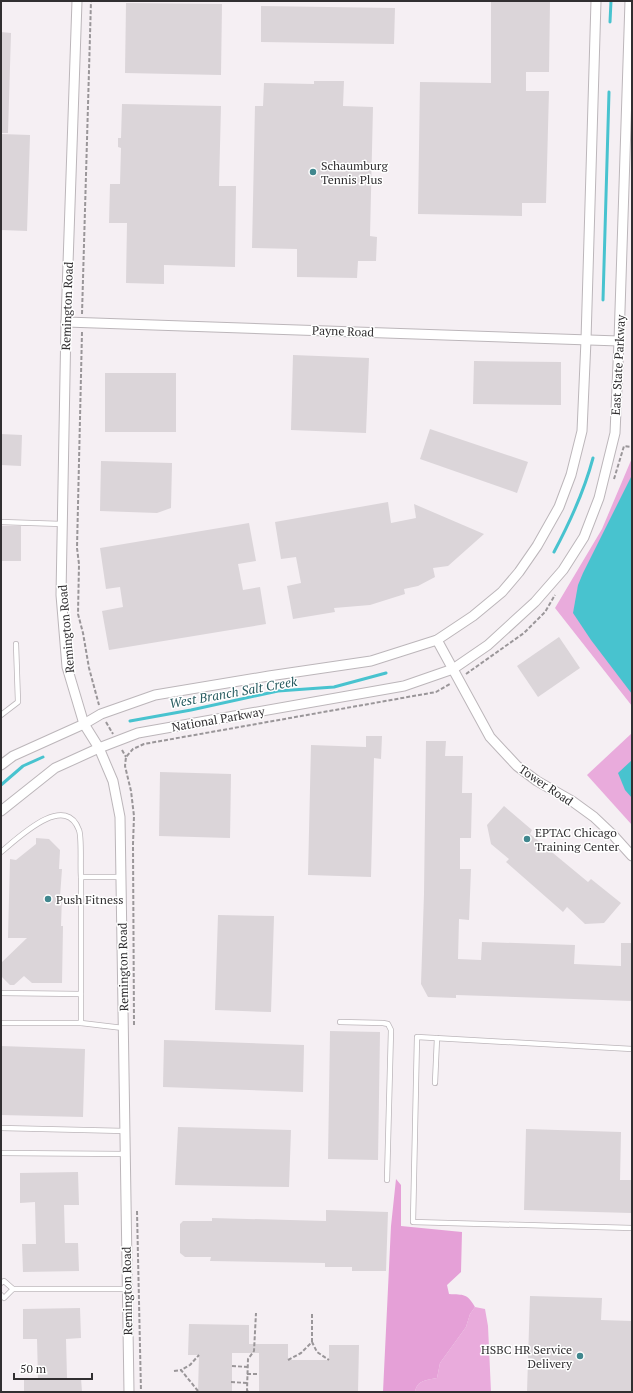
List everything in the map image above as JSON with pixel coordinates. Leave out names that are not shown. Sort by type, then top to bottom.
[{"type":"street","name":"Remington Road","points":[[77,1],[66,322],[61,595],[68,667],[84,724],[99,748],[113,781],[120,817],[129,1392]]},
{"type":"street","points":[[1,765],[13,756],[84,724],[101,714],[155,695],[371,661],[437,640],[473,616],[502,592],[519,572],[559,507],[571,475],[582,431],[596,1]]},
{"type":"street","name":"East State Parkway","points":[[453,669],[488,645],[535,602],[563,570],[584,537],[599,498],[615,433],[630,1]]},
{"type":"street","name":"Payne Road","points":[[66,322],[619,341]]},
{"type":"street","name":"Tower Road","points":[[437,640],[490,737],[517,766],[537,781],[572,801],[594,817],[632,856]]},
{"type":"street","name":"National Parkway","points":[[1,811],[56,768],[99,748],[138,733],[404,686],[453,669]]},
{"type":"lane","points":[[1,522],[62,524]]},
{"type":"lane","points":[[1,715],[18,702],[16,644]]},
{"type":"lane","points":[[1,852],[38,822],[54,816],[64,814],[72,818],[80,830],[81,1023]]},
{"type":"lane","points":[[81,877],[121,877]]},
{"type":"lane","points":[[1,992],[81,994]]},
{"type":"lane","points":[[340,1022],[383,1023],[388,1024],[391,1030],[387,1180]]},
{"type":"lane","points":[[1,1023],[81,1023],[123,1028]]},
{"type":"lane","points":[[632,1049],[417,1037],[413,1222],[632,1228]]},
{"type":"lane","points":[[435,1083],[437,1038]]},
{"type":"lane","points":[[1,1128],[125,1131]]},
{"type":"lane","points":[[1,1153],[125,1154]]},
{"type":"lane","points":[[1,1284],[4,1281],[13,1289],[127,1289]]},
{"type":"lane","points":[[1,1295],[4,1298],[13,1289]]},
{"type":"path","points":[[91,1],[77,548],[80,564],[78,614],[89,668],[101,714],[126,757],[125,766],[131,791],[134,816],[132,844],[134,1028]]},
{"type":"path","points":[[137,1210],[141,1392]]},
{"type":"path","points":[[248,1392],[248,1359],[254,1351],[256,1313]]},
{"type":"path","points":[[312,1314],[312,1342],[317,1352],[329,1360]]},
{"type":"path","points":[[288,1360],[302,1353],[312,1342]]},
{"type":"path","points":[[174,1371],[181,1370],[190,1365],[199,1355]]},
{"type":"path","points":[[232,1366],[248,1367]]},
{"type":"path","points":[[181,1370],[198,1391]]},
{"type":"path","points":[[247,1374],[259,1374]]},
{"type":"path","points":[[231,1382],[247,1383]]},
{"type":"shaded area","points":[[632,458],[632,706],[555,608],[602,529]]},
{"type":"shaded area","points":[[632,733],[632,825],[587,775]]},
{"type":"shaded area","points":[[396,1179],[401,1185],[401,1226],[462,1232],[461,1272],[447,1285],[449,1294],[458,1294],[467,1297],[475,1307],[470,1314],[466,1327],[440,1363],[437,1378],[420,1383],[415,1392],[383,1392],[391,1226]]},
{"type":"shaded area","points":[[475,1307],[485,1309],[488,1326],[491,1392],[415,1392],[420,1383],[437,1378],[440,1363],[466,1327],[470,1314]]},
{"type":"water","points":[[632,475],[632,694],[591,640],[573,613],[578,585],[583,573]]},
{"type":"water","points":[[632,760],[632,798],[625,790],[618,773]]},
{"type":"building","points":[[491,1],[550,1],[549,72],[526,72],[526,91],[549,91],[546,203],[522,203],[522,216],[418,214],[420,82],[491,83]]},
{"type":"building","points":[[126,3],[222,4],[221,75],[125,73]]},
{"type":"building","points":[[261,6],[395,8],[394,44],[261,42]]},
{"type":"building","points":[[1,32],[11,33],[8,133],[1,133]]},
{"type":"building","name":"Schaumburg Tennis Plus","points":[[314,81],[344,81],[343,106],[373,107],[370,236],[377,237],[376,261],[358,261],[357,278],[297,277],[297,249],[252,248],[255,106],[263,106],[264,83],[314,84]]},
{"type":"building","points":[[122,104],[221,106],[219,186],[236,186],[235,267],[164,265],[164,284],[126,283],[127,223],[109,223],[110,184],[120,184],[121,148],[118,147],[118,138],[121,138]]},
{"type":"building","points":[[1,134],[30,135],[27,231],[1,230]]},
{"type":"building","points":[[293,355],[369,358],[366,433],[291,430]]},
{"type":"building","points":[[474,361],[561,362],[561,405],[473,404]]},
{"type":"building","points":[[105,373],[176,373],[176,432],[105,432]]},
{"type":"building","points":[[430,429],[528,462],[517,493],[420,459]]},
{"type":"building","points":[[1,434],[22,435],[21,466],[1,465]]},
{"type":"building","points":[[101,461],[172,463],[171,508],[157,513],[100,511]]},
{"type":"building","points":[[388,502],[391,523],[416,518],[414,504],[484,534],[448,566],[433,568],[435,577],[418,586],[404,589],[405,594],[370,605],[334,608],[335,612],[293,619],[287,586],[301,583],[296,557],[281,559],[275,522]]},
{"type":"building","points":[[249,523],[256,561],[238,564],[243,590],[260,587],[266,624],[109,650],[102,611],[123,607],[120,587],[106,589],[100,548]]},
{"type":"building","points":[[1,526],[21,526],[21,561],[1,561]]},
{"type":"building","points":[[559,637],[580,668],[538,697],[517,666]]},
{"type":"building","points":[[366,736],[382,736],[381,759],[374,758],[371,877],[308,875],[311,745],[366,747]]},
{"type":"building","points":[[426,741],[446,741],[445,756],[463,756],[462,793],[472,793],[471,838],[460,838],[460,869],[471,869],[469,920],[459,919],[458,959],[481,960],[482,942],[575,945],[574,964],[621,966],[621,943],[632,943],[632,1001],[456,995],[456,998],[428,997],[421,984]]},
{"type":"building","points":[[160,772],[231,774],[230,838],[159,836]]},
{"type":"building","points":[[504,806],[532,830],[530,834],[588,882],[591,879],[621,903],[604,923],[585,924],[567,907],[563,912],[506,862],[509,859],[491,844],[487,825]]},
{"type":"building","points":[[36,838],[49,839],[60,850],[59,869],[62,869],[60,897],[62,897],[61,926],[63,926],[62,983],[32,983],[24,976],[14,985],[10,985],[1,976],[1,963],[27,938],[8,938],[10,859],[16,860],[36,844]]},
{"type":"building","points":[[218,915],[274,916],[271,1012],[215,1010]]},
{"type":"building","points":[[330,1031],[380,1032],[378,1160],[328,1159]]},
{"type":"building","points":[[164,1040],[304,1045],[303,1092],[163,1087]]},
{"type":"building","points":[[1,1046],[85,1049],[83,1117],[1,1115]]},
{"type":"building","points":[[178,1127],[291,1130],[289,1187],[175,1185]]},
{"type":"building","points":[[526,1129],[621,1132],[620,1180],[632,1180],[631,1213],[524,1210]]},
{"type":"building","points":[[78,1172],[79,1205],[64,1205],[65,1243],[78,1243],[79,1271],[23,1272],[22,1244],[36,1244],[35,1202],[20,1203],[20,1173]]},
{"type":"building","points":[[326,1210],[388,1212],[386,1271],[352,1271],[352,1267],[325,1267],[325,1263],[210,1261],[211,1257],[185,1257],[180,1253],[180,1224],[183,1221],[212,1221],[212,1218],[326,1221]]},
{"type":"building","name":"HSBC HR Service Delivery","points":[[530,1296],[602,1298],[601,1320],[632,1321],[632,1392],[527,1392]]},
{"type":"building","points":[[80,1308],[81,1338],[66,1339],[67,1378],[81,1378],[82,1392],[24,1392],[24,1379],[38,1378],[37,1339],[23,1339],[23,1309]]},
{"type":"building","points":[[189,1324],[249,1325],[249,1344],[288,1344],[288,1360],[329,1360],[329,1345],[359,1345],[358,1392],[259,1392],[259,1353],[232,1353],[232,1392],[198,1392],[199,1355],[188,1355]]},
{"type":"waterway","points":[[610,22],[611,1]]},
{"type":"waterway","points":[[603,300],[609,92]]},
{"type":"waterway","points":[[554,552],[576,506],[593,458]]},
{"type":"waterway","name":"West Branch Salt Creek","points":[[130,721],[191,710],[278,691],[334,687],[386,673]]},
{"type":"waterway","name":"West Branch Salt Creek","points":[[1,785],[23,766],[43,757]]},
{"type":"place","name":"Schaumburg Tennis Plus","points":[[313,172]]},
{"type":"place","name":"EPTAC Chicago Training Center","points":[[527,839]]},
{"type":"place","name":"Push Fitness","points":[[48,899]]},
{"type":"place","name":"HSBC HR Service Delivery","points":[[580,1356]]}]
